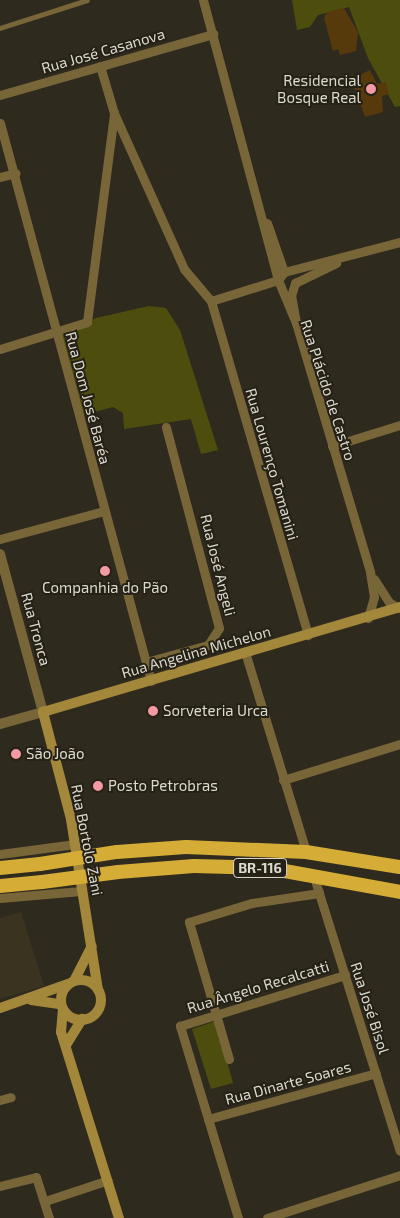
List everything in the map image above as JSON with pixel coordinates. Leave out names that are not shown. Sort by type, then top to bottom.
[{"type":"highway","name":"BR-116","points":[[0,868],[117,852],[186,848],[306,852],[400,867]]},
{"type":"highway","name":"BR-116","points":[[0,886],[118,872],[236,866],[313,874],[400,892]]},
{"type":"main road","name":"Rua Angelina Michelon","points":[[43,712],[245,652],[368,618],[399,607]]},
{"type":"main road","name":"Rua Bortolo Zani","points":[[43,712],[75,844],[98,990]]},
{"type":"main road","points":[[92,946],[71,982],[62,1007],[61,1032],[119,1218]]},
{"type":"main road","points":[[0,1008],[30,1000],[71,982],[85,980],[98,990],[100,1006],[82,1020],[66,1045]]},
{"type":"main road","points":[[30,1000],[62,1007],[82,1020]]},
{"type":"street","name":"Rua Plácido de Castro","points":[[203,0],[263,216],[278,280],[296,323],[370,572],[374,597],[368,618]]},
{"type":"street","name":"Rua José Casanova","points":[[0,95],[213,34]]},
{"type":"street","points":[[100,66],[114,112],[184,269],[210,301],[278,280],[284,272],[339,261],[400,242]]},
{"type":"street","points":[[0,348],[82,326],[90,314],[114,112]]},
{"type":"street","name":"Rua Dom José Baréa","points":[[0,123],[16,173],[56,333],[151,681]]},
{"type":"street","points":[[0,177],[16,173]]},
{"type":"street","name":"Rua Plácido de Castro","points":[[263,216],[284,272]]},
{"type":"street","points":[[296,323],[291,296],[295,283],[339,261]]},
{"type":"street","name":"Rua Lourenço Tomanini","points":[[210,301],[308,635]]},
{"type":"street","points":[[332,446],[400,425]]},
{"type":"street","name":"Rua José Angeli","points":[[146,662],[208,645],[219,628],[166,427]]},
{"type":"street","points":[[0,539],[104,511]]},
{"type":"street","name":"Rua Tronca","points":[[0,554],[43,712]]},
{"type":"street","name":"Rua Plácido de Castro","points":[[370,572],[381,593],[399,607]]},
{"type":"street","points":[[245,652],[306,852]]},
{"type":"street","name":"Rua Angelina Michelon","points":[[0,724],[43,712]]},
{"type":"street","points":[[283,780],[400,744]]},
{"type":"street","points":[[0,854],[75,844]]},
{"type":"street","name":"Rua José Bisol","points":[[313,874],[400,1151]]},
{"type":"street","points":[[0,898],[82,891]]},
{"type":"street","points":[[230,1059],[189,922],[252,903],[319,893]]},
{"type":"street","name":"Rua Ângelo Recalcatti","points":[[208,1119],[180,1026],[344,975]]},
{"type":"street","name":"Rua Dinarte Soares","points":[[208,1119],[376,1073]]},
{"type":"street","points":[[0,1100],[11,1097]]},
{"type":"street","points":[[208,1119],[238,1218]]},
{"type":"street","points":[[267,1218],[400,1175]]},
{"type":"street","points":[[0,1186],[36,1176],[49,1218]]},
{"type":"street","points":[[45,1201],[108,1180]]},
{"type":"lane","points":[[0,28],[87,0]]},
{"type":"shaded area","points":[[292,0],[400,0],[400,106],[395,107],[368,58],[349,7],[318,15],[310,27],[297,30]]},
{"type":"shaded area","points":[[149,306],[166,308],[180,330],[218,450],[201,454],[191,419],[124,429],[123,413],[113,407],[80,416],[58,334],[96,318]]},
{"type":"shaded area","points":[[21,912],[44,986],[0,999],[0,918]]},
{"type":"shaded area","points":[[216,1021],[233,1083],[211,1089],[192,1029]]},
{"type":"building","name":"Residencial Bosque Real","points":[[344,8],[358,32],[356,51],[340,55],[338,49],[333,51],[324,18],[327,12]]},
{"type":"building","name":"Residencial Bosque Real","points":[[370,70],[377,84],[386,82],[389,94],[382,96],[383,112],[365,117],[351,79]]},
{"type":"place","name":"Residencial Bosque Real","points":[[371,89]]},
{"type":"place","name":"Companhia do Pão","points":[[105,571]]},
{"type":"place","name":"Sorveteria Urca","points":[[153,711]]},
{"type":"place","name":"São João","points":[[16,754]]},
{"type":"place","name":"Posto Petrobras","points":[[98,786]]}]
